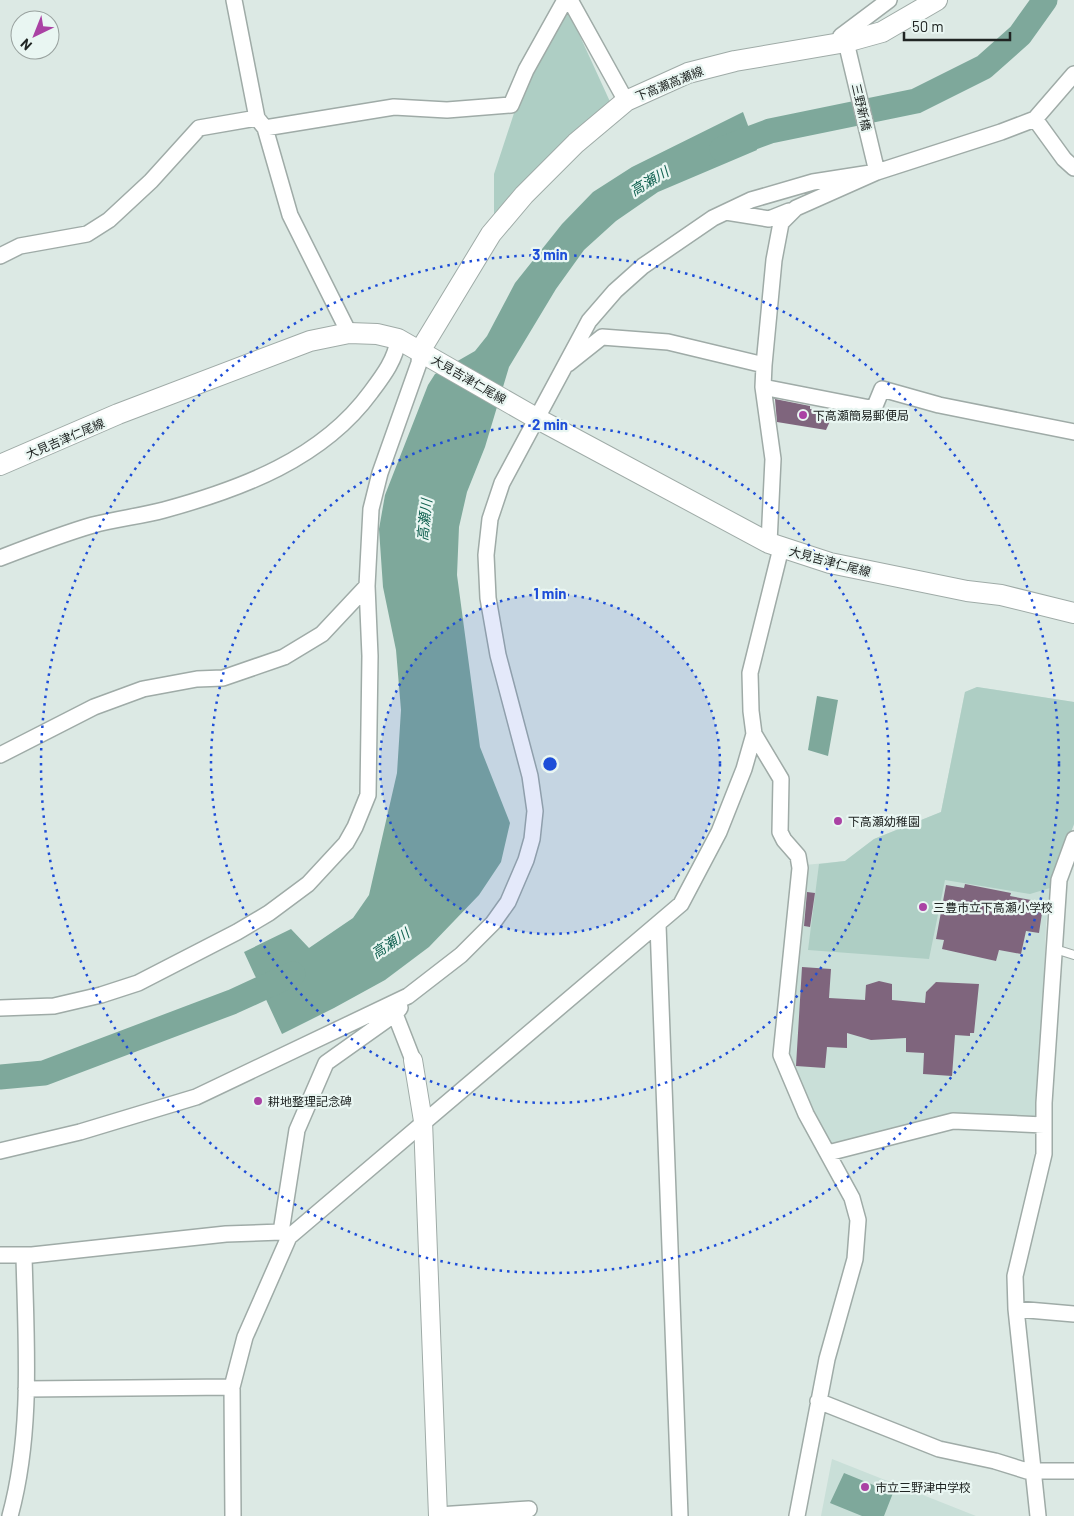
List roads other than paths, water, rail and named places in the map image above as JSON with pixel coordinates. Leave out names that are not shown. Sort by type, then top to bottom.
[{"type":"main road","name":"下高瀬高瀬線","points":[[420,351],[491,234],[524,195],[570,150],[626,100],[697,70],[735,60],[846,42],[882,32],[937,0]]},
{"type":"main road","name":"大見吉津仁尾線","points":[[0,465],[118,414],[275,353],[310,341],[349,333],[377,334],[398,339],[536,418],[775,546],[830,563],[967,591],[1019,598],[1074,612]]},
{"type":"street","points":[[234,0],[261,123],[290,215],[349,333]]},
{"type":"street","points":[[0,256],[20,246],[87,234],[109,220],[151,181],[199,128],[261,123],[394,107],[447,110],[511,105],[526,70],[565,0]]},
{"type":"street","points":[[570,0],[626,100]]},
{"type":"street","points":[[846,42],[841,36],[889,0]]},
{"type":"street","name":"三野新橋","points":[[846,42],[877,172]]},
{"type":"street","points":[[726,212],[769,219],[877,172],[952,146],[1001,132],[1034,119],[1074,74]]},
{"type":"street","points":[[1034,119],[1064,159],[1074,168]]},
{"type":"street","points":[[0,1151],[80,1132],[196,1097],[408,996],[461,955],[492,923],[508,902],[517,884],[532,839],[535,811],[530,776],[498,655],[488,598],[486,555],[490,519],[502,483],[561,369],[589,321],[615,291],[643,266],[713,218],[751,200],[783,189],[844,176],[877,172]]},
{"type":"street","points":[[0,1255],[24,1256],[226,1234],[285,1234],[423,1121],[681,904],[720,832],[744,769],[754,734],[750,673],[775,546],[773,459],[764,387],[764,365],[774,260],[781,223],[796,208]]},
{"type":"street","points":[[561,369],[602,337],[668,342],[764,365]]},
{"type":"street","points":[[0,558],[94,525],[164,510],[241,485],[281,468],[330,437],[362,405],[380,381],[396,351],[398,339]]},
{"type":"street","points":[[0,1008],[54,1006],[101,995],[138,983],[237,932],[269,913],[308,884],[346,843],[368,796],[370,656],[367,586],[371,509],[380,473],[419,363],[420,351]]},
{"type":"street","points":[[764,387],[870,408],[875,406],[882,389],[939,405],[1074,432]]},
{"type":"street","points":[[0,755],[94,707],[143,689],[196,679],[223,678],[284,657],[322,634],[367,586]]},
{"type":"street","points":[[754,734],[781,779],[780,832],[784,840],[798,856],[800,868],[781,1055],[806,1114],[852,1198],[858,1220],[854,1259],[841,1316],[827,1359],[797,1516]]},
{"type":"street","points":[[1038,1516],[1016,1309],[1015,1276],[1044,1154],[1044,1125],[1059,880],[1074,839]]},
{"type":"street","points":[[658,925],[680,1516]]},
{"type":"street","points":[[233,1516],[232,1387],[245,1337],[285,1234],[297,1130],[326,1063],[395,1014],[408,996]]},
{"type":"street","points":[[395,1014],[413,1060],[423,1121],[438,1516],[529,1509]]},
{"type":"street","points":[[828,1153],[953,1121],[1044,1125]]},
{"type":"street","points":[[10,1516],[20,1480],[26,1388],[24,1256]]},
{"type":"street","points":[[1016,1309],[1074,1314]]},
{"type":"street","points":[[26,1388],[232,1387]]},
{"type":"street","points":[[818,1401],[939,1449],[1034,1471],[1074,1471]]},
{"type":"lane","points":[[1054,949],[1074,955]]},
{"type":"water","points":[[743,112],[757,150],[658,192],[616,221],[584,250],[556,289],[509,367],[485,447],[467,492],[459,527],[457,575],[480,747],[510,823],[501,862],[479,895],[429,947],[385,980],[282,1034],[244,952],[291,929],[309,948],[353,918],[369,895],[397,773],[401,710],[396,650],[383,587],[379,529],[385,495],[428,385],[435,374],[475,351],[487,336],[515,283],[562,224],[593,192],[632,167]]},
{"type":"water","points":[[817,696],[838,700],[828,756],[808,750]]},
{"type":"water","points":[[844,1473],[893,1493],[884,1516],[862,1516],[830,1503]]},
{"type":"waterway","name":"高瀬川","points":[[722,149],[770,131],[916,101],[984,67],[1020,35],[1045,0]]},
{"type":"waterway","name":"高瀬川","points":[[0,1077],[44,1073],[232,1002],[293,974]]},
{"type":"place","name":"下高瀬簡易郵便局","points":[[803,415]]},
{"type":"place","name":"下高瀬幼稚園","points":[[838,821]]},
{"type":"place","name":"三豊市立下高瀬小学校","points":[[923,907]]},
{"type":"place","name":"耕地整理記念碑","points":[[258,1101]]},
{"type":"place","name":"市立三野津中学校","points":[[865,1487]]}]
